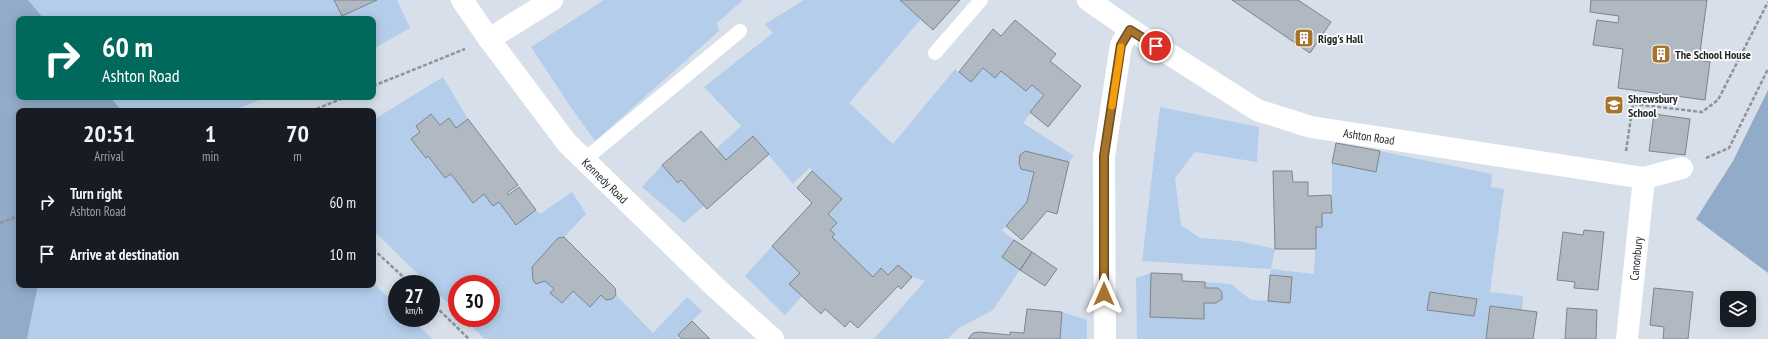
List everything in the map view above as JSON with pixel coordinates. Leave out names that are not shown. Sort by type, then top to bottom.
[{"type":"street","name":"Kennedy Road","points":[[462,0],[489,40],[566,143],[715,287],[773,339]]},
{"type":"street","points":[[489,40],[552,0]]},
{"type":"street","name":"Ashton Road","points":[[1088,0],[1130,30],[1257,110],[1311,127],[1644,178],[1682,168]]},
{"type":"street","points":[[1105,339],[1104,156],[1121,45],[1130,30]]},
{"type":"street","name":"Canonbury","points":[[1627,339],[1644,178]]},
{"type":"lane","points":[[935,53],[981,0]]},
{"type":"lane","points":[[584,160],[740,32]]},
{"type":"path","points":[[1623,175],[1633,104],[1702,112],[1718,100],[1768,2]]},
{"type":"path","points":[[376,85],[489,40]]},
{"type":"path","points":[[1682,168],[1729,148],[1768,69]]},
{"type":"path","points":[[318,108],[338,100]]},
{"type":"path","points":[[0,223],[16,217]]},
{"type":"path","points":[[376,252],[401,275]]},
{"type":"path","points":[[440,311],[469,339]]},
{"type":"shaded area","points":[[0,0],[334,0],[342,16],[16,16],[16,93]]},
{"type":"shaded area","points":[[0,0],[28,0],[41,16],[16,16],[16,100],[113,100],[119,108],[16,108],[16,288],[37,288],[27,339],[0,339]]},
{"type":"shaded area","points":[[377,0],[397,0],[410,28],[376,47],[376,16],[342,16]]},
{"type":"shaded area","points":[[604,0],[743,0],[717,23],[719,31],[595,141],[531,47]]},
{"type":"shaded area","points":[[804,0],[900,0],[921,19],[849,103],[893,144],[955,69],[971,82],[983,68],[995,78],[1001,71],[1026,91],[1032,85],[1044,95],[1023,123],[1074,156],[1069,162],[1025,151],[1020,155],[1019,163],[1021,169],[1034,172],[1027,202],[1002,231],[1032,252],[993,310],[959,328],[947,339],[874,339],[925,281],[912,277],[898,265],[888,275],[881,269],[873,277],[832,237],[835,234],[830,230],[837,223],[828,214],[842,199],[812,171],[810,167],[793,184],[753,136],[726,160],[716,149],[741,126],[704,87],[773,33],[765,24]]},
{"type":"shaded area","points":[[443,77],[468,119],[456,128],[449,119],[440,125],[431,114],[416,126],[420,132],[428,156],[445,178],[451,174],[473,203],[484,194],[493,206],[499,202],[516,225],[536,210],[540,214],[572,192],[586,214],[564,237],[558,238],[532,267],[533,280],[536,283],[545,281],[554,289],[550,293],[561,303],[573,291],[590,307],[601,295],[606,300],[612,299],[616,295],[653,333],[687,297],[702,311],[678,335],[682,339],[485,339],[472,327],[500,327],[500,275],[448,275],[448,303],[440,296],[440,275],[419,275],[376,233],[376,118]]},
{"type":"shaded area","points":[[1768,90],[1768,273],[1696,219],[1733,161]]},
{"type":"shaded area","points":[[17,100],[260,100],[240,108],[18,108]]},
{"type":"shaded area","points":[[1160,107],[1259,127],[1257,162],[1195,152],[1175,178],[1181,225],[1200,238],[1239,241],[1275,249],[1271,269],[1142,261]]},
{"type":"shaded area","points":[[1380,151],[1492,174],[1491,187],[1504,189],[1490,292],[1523,296],[1522,310],[1490,306],[1486,339],[1137,339],[1136,278],[1151,273],[1150,317],[1204,319],[1204,303],[1215,303],[1222,299],[1222,292],[1218,288],[1205,288],[1205,282],[1231,284],[1251,300],[1290,302],[1292,277],[1270,275],[1271,269],[1314,274],[1316,227],[1322,227],[1322,213],[1332,213],[1332,163],[1376,172]]},
{"type":"shaded area","points":[[662,165],[678,183],[681,180],[704,206],[684,223],[642,187]]},
{"type":"shaded area","points":[[772,246],[800,273],[802,296],[785,315],[745,276]]},
{"type":"shaded area","points":[[376,286],[388,297],[388,327],[420,327],[433,339],[27,339],[37,288],[376,288]]},
{"type":"shaded area","points":[[1062,312],[1087,320],[1087,339],[1060,339]]},
{"type":"building","points":[[334,0],[377,0],[342,16]]},
{"type":"building","points":[[900,0],[960,0],[933,30]]},
{"type":"building","name":"Rigg's Hall","points":[[1232,0],[1298,0],[1331,22],[1310,53]]},
{"type":"building","name":"The School House","points":[[1591,0],[1707,0],[1699,60],[1710,62],[1705,100],[1618,88],[1623,49],[1593,45],[1597,20],[1618,23],[1619,16],[1590,12]]},
{"type":"building","points":[[1015,20],[1056,54],[1050,61],[1081,86],[1048,127],[1030,112],[1044,95],[1032,85],[1026,91],[1001,71],[995,78],[983,68],[971,82],[959,72],[993,29],[1001,36]]},
{"type":"building","points":[[431,114],[440,125],[449,118],[456,128],[468,119],[518,185],[507,193],[508,195],[519,187],[536,210],[516,225],[499,202],[493,206],[484,194],[473,203],[451,174],[445,178],[428,156],[426,158],[411,139],[420,132],[416,126]]},
{"type":"building","points":[[1654,114],[1690,119],[1685,155],[1649,151]]},
{"type":"building","points":[[701,131],[726,160],[753,136],[769,154],[707,209],[681,180],[678,183],[662,165]]},
{"type":"building","points":[[1336,143],[1380,151],[1376,172],[1332,163]]},
{"type":"building","points":[[1025,151],[1069,162],[1057,214],[1047,211],[1022,240],[1006,226],[1027,202],[1034,172],[1021,169],[1019,163],[1020,155]]},
{"type":"building","points":[[812,171],[842,199],[828,214],[837,223],[830,230],[835,234],[832,237],[873,277],[881,268],[888,275],[898,265],[912,277],[901,289],[898,286],[858,328],[850,321],[845,327],[825,309],[821,314],[789,284],[800,273],[772,246],[812,203],[797,188]]},
{"type":"building","points":[[1273,171],[1292,171],[1293,182],[1308,182],[1308,196],[1331,195],[1332,213],[1322,213],[1322,227],[1316,227],[1316,249],[1275,249]]},
{"type":"building","points":[[1584,230],[1604,232],[1598,290],[1574,288],[1575,282],[1557,280],[1563,232],[1583,235]]},
{"type":"building","points":[[564,237],[615,288],[616,295],[612,299],[606,300],[601,295],[590,307],[573,291],[562,303],[550,293],[554,289],[545,281],[536,284],[533,280],[532,267],[558,238]]},
{"type":"building","points":[[1014,240],[1032,252],[1020,270],[1002,257]]},
{"type":"building","points":[[1032,252],[1057,269],[1045,286],[1020,270]]},
{"type":"building","points":[[1151,273],[1182,274],[1182,281],[1205,282],[1205,288],[1218,288],[1222,292],[1222,299],[1216,303],[1204,303],[1204,319],[1150,317]]},
{"type":"building","points":[[1270,275],[1292,277],[1290,303],[1268,301]]},
{"type":"building","points":[[1654,288],[1693,292],[1688,339],[1663,339],[1664,327],[1650,325]]},
{"type":"building","points":[[1430,292],[1477,299],[1474,316],[1427,310]]},
{"type":"building","points":[[1490,306],[1537,312],[1533,339],[1486,339]]},
{"type":"building","points":[[1567,308],[1597,310],[1596,339],[1565,339]]},
{"type":"building","points":[[1027,309],[1062,312],[1060,339],[968,339],[973,333],[979,332],[1010,335],[1010,332],[1024,333]]},
{"type":"building","points":[[692,321],[710,339],[682,339],[678,335]]},
{"type":"slow traffic","points":[[1112,106],[1121,47]]},
{"type":"place","name":"Rigg's Hall","points":[[1304,38]]},
{"type":"place","name":"The School House","points":[[1661,54]]},
{"type":"place","name":"Shrewsbury School","points":[[1614,105]]},
{"type":"route","points":[[1104,294],[1104,156],[1121,45],[1130,30],[1156,46]]}]
